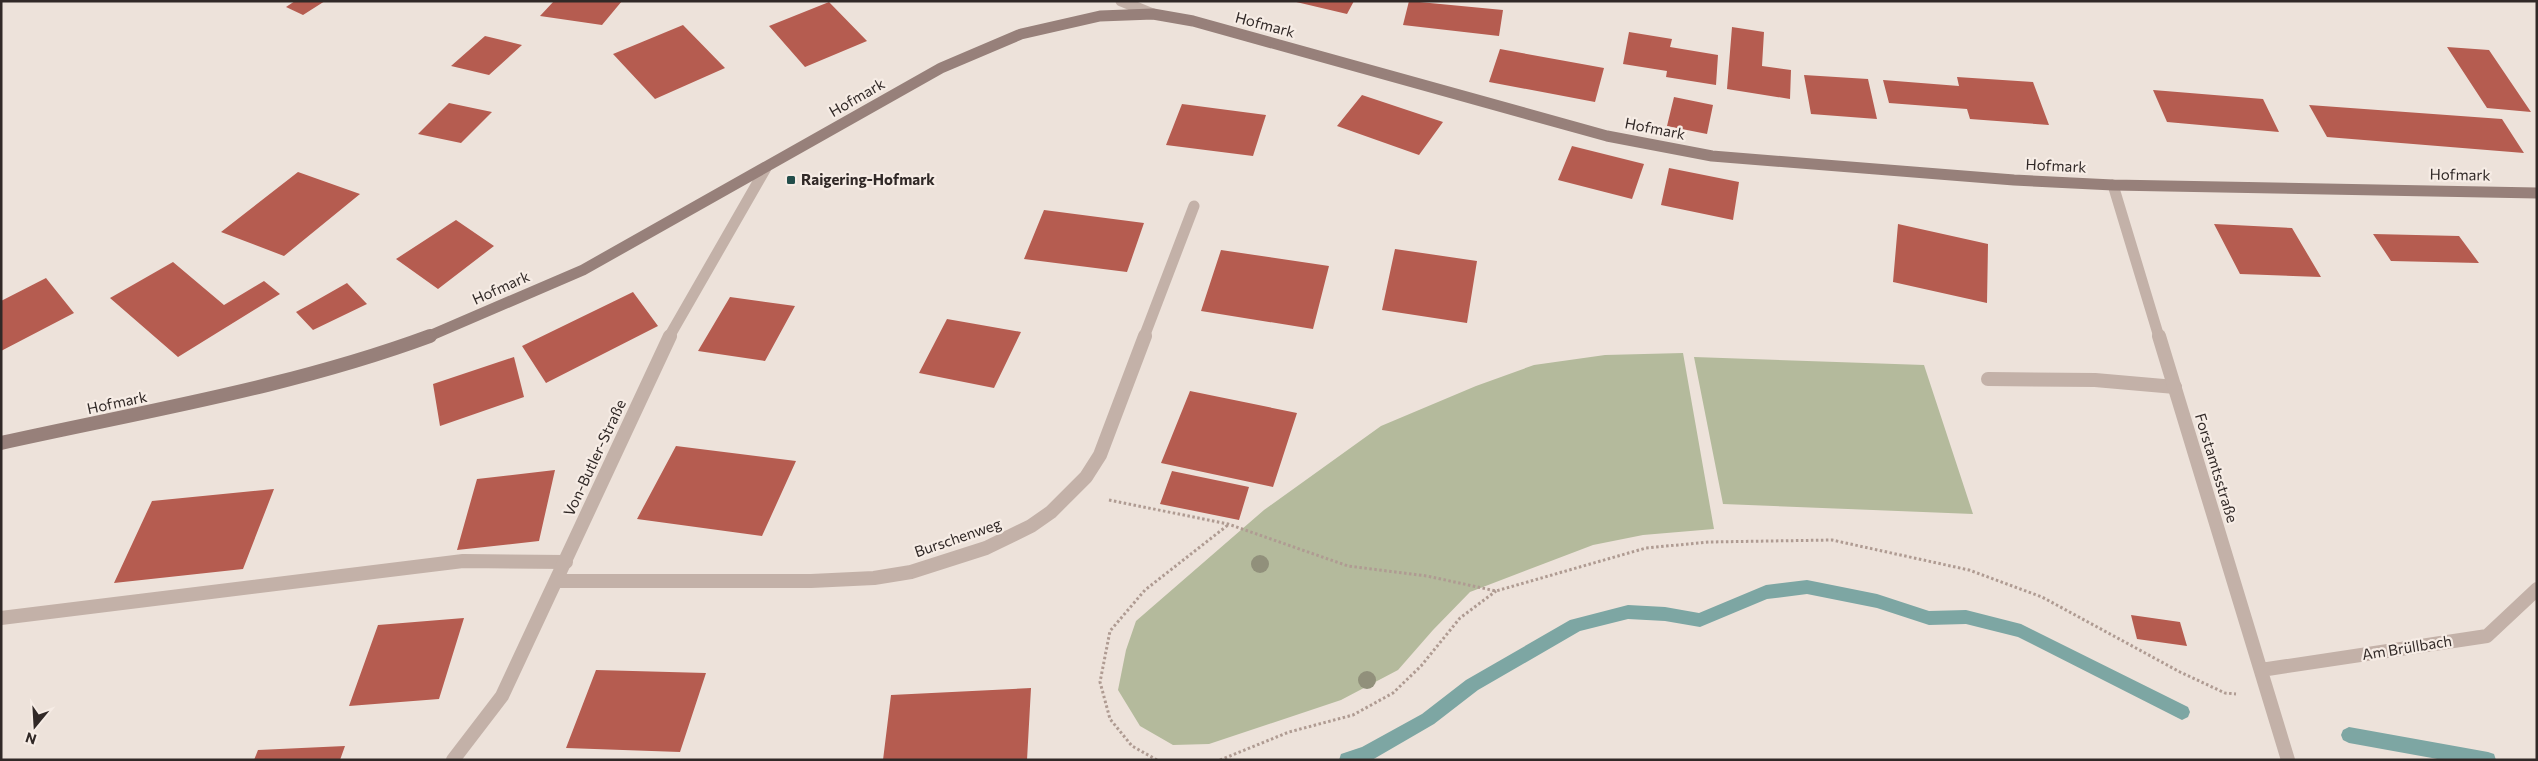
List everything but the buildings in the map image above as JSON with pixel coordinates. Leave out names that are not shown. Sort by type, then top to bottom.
[{"type":"street","points":[[1121,1],[1153,14]]},
{"type":"street","name":"Hofmark","points":[[1,443],[193,403],[296,378],[382,354],[455,327],[583,270],[941,68],[1021,34],[1100,16],[1153,14],[1193,21],[1606,136],[1712,156],[2014,180],[2113,185],[2537,192]]},
{"type":"street","name":"Von-Butler-Straße","points":[[453,760],[502,696],[672,331],[766,168]]},
{"type":"street","name":"Forstamtsstraße","points":[[2113,185],[2288,760]]},
{"type":"street","name":"Burschenweg","points":[[557,581],[834,581],[896,576],[1008,540],[1049,515],[1074,493],[1090,473],[1100,455],[1194,206]]},
{"type":"street","points":[[1988,379],[2095,380],[2175,387]]},
{"type":"street","points":[[1,618],[463,561],[566,562]]},
{"type":"street","name":"Am Brüllbach","points":[[2260,670],[2487,636],[2537,589]]},
{"type":"path","points":[[1074,493],[1228,524],[1348,566],[1427,576],[1496,590]]},
{"type":"path","points":[[1157,760],[1132,746],[1110,719],[1100,682],[1110,631],[1145,590],[1228,524]]},
{"type":"path","points":[[1220,760],[1289,732],[1352,715],[1393,693],[1421,666],[1460,618],[1496,590],[1646,548],[1709,542],[1832,540],[1978,573],[2042,597],[2180,672],[2225,693],[2269,697]]},
{"type":"green space","points":[[1683,353],[1714,529],[1643,535],[1593,545],[1470,592],[1398,670],[1341,700],[1209,744],[1173,745],[1140,726],[1118,690],[1126,650],[1136,621],[1264,510],[1381,426],[1476,386],[1534,365],[1605,355]]},
{"type":"green space","points":[[1694,357],[1924,365],[1973,514],[1723,504]]},
{"type":"waterway","points":[[1347,760],[1366,754],[1428,719],[1472,685],[1576,625],[1628,612],[1665,614],[1700,620],[1766,592],[1807,587],[1877,601],[1929,618],[1966,617],[2021,631],[2182,712]]},
{"type":"waterway","points":[[2349,735],[2488,760]]},
{"type":"place","name":"Raigering-Hofmark","points":[[791,180]]}]
